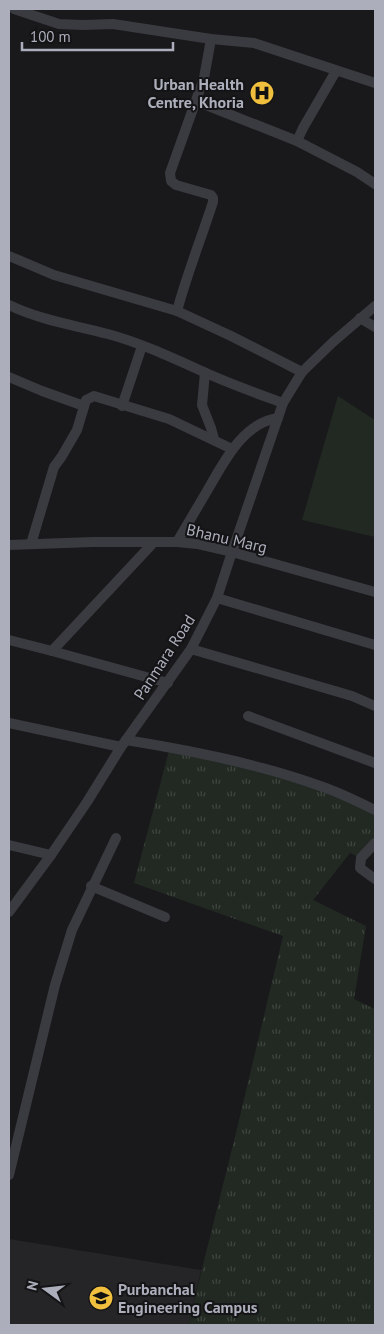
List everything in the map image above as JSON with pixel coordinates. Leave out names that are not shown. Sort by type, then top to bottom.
[{"type":"street","points":[[14,9],[59,24],[113,24],[211,39],[254,43],[375,83]]},
{"type":"street","points":[[176,311],[213,198],[211,195],[176,185],[171,180],[170,173],[204,78],[211,39]]},
{"type":"street","points":[[298,141],[303,128],[336,71]]},
{"type":"street","points":[[196,101],[298,141],[357,172],[375,184]]},
{"type":"street","points":[[9,256],[54,275],[176,311],[302,372]]},
{"type":"street","points":[[9,305],[25,313],[108,334],[142,346],[283,403]]},
{"type":"street","name":"Panmara Road","points":[[9,912],[51,855],[124,744],[192,649],[217,598],[283,403],[302,372],[375,306]]},
{"type":"street","points":[[360,318],[375,327]]},
{"type":"street","points":[[122,406],[142,346]]},
{"type":"street","points":[[205,373],[202,405],[214,439]]},
{"type":"street","points":[[9,377],[84,406]]},
{"type":"street","points":[[31,544],[54,467],[77,430],[86,400],[94,396],[168,419],[232,449]]},
{"type":"street","points":[[177,542],[232,449],[246,434],[269,419],[278,418]]},
{"type":"street","name":"Bhanu Marg","points":[[9,545],[93,542],[177,542],[197,544],[375,592]]},
{"type":"street","points":[[52,651],[154,542]]},
{"type":"street","points":[[217,598],[375,645]]},
{"type":"street","points":[[9,640],[168,683]]},
{"type":"street","points":[[192,649],[352,696],[375,706]]},
{"type":"street","points":[[248,716],[374,760]]},
{"type":"street","points":[[9,723],[124,744],[212,755],[323,787],[375,810]]},
{"type":"street","points":[[9,1176],[58,975],[72,930],[91,886],[116,838]]},
{"type":"street","points":[[375,843],[361,858],[360,868],[375,879]]},
{"type":"street","points":[[9,845],[51,855]]},
{"type":"street","points":[[91,886],[165,917]]},
{"type":"shaded area","name":"Purbanchal Engineering Campus","points":[[9,1239],[201,1270],[188,1325],[9,1325]]},
{"type":"green space","points":[[338,396],[375,420],[375,537],[302,520]]},
{"type":"green space","points":[[170,747],[258,767],[375,810],[375,843],[361,858],[350,853],[313,900],[366,926],[354,999],[375,1009],[375,1325],[188,1325],[283,936],[134,883]]},
{"type":"place","name":"Urban Health Centre, Khoria","points":[[262,93]]},
{"type":"place","name":"Purbanchal Engineering Campus","points":[[101,1298]]}]
